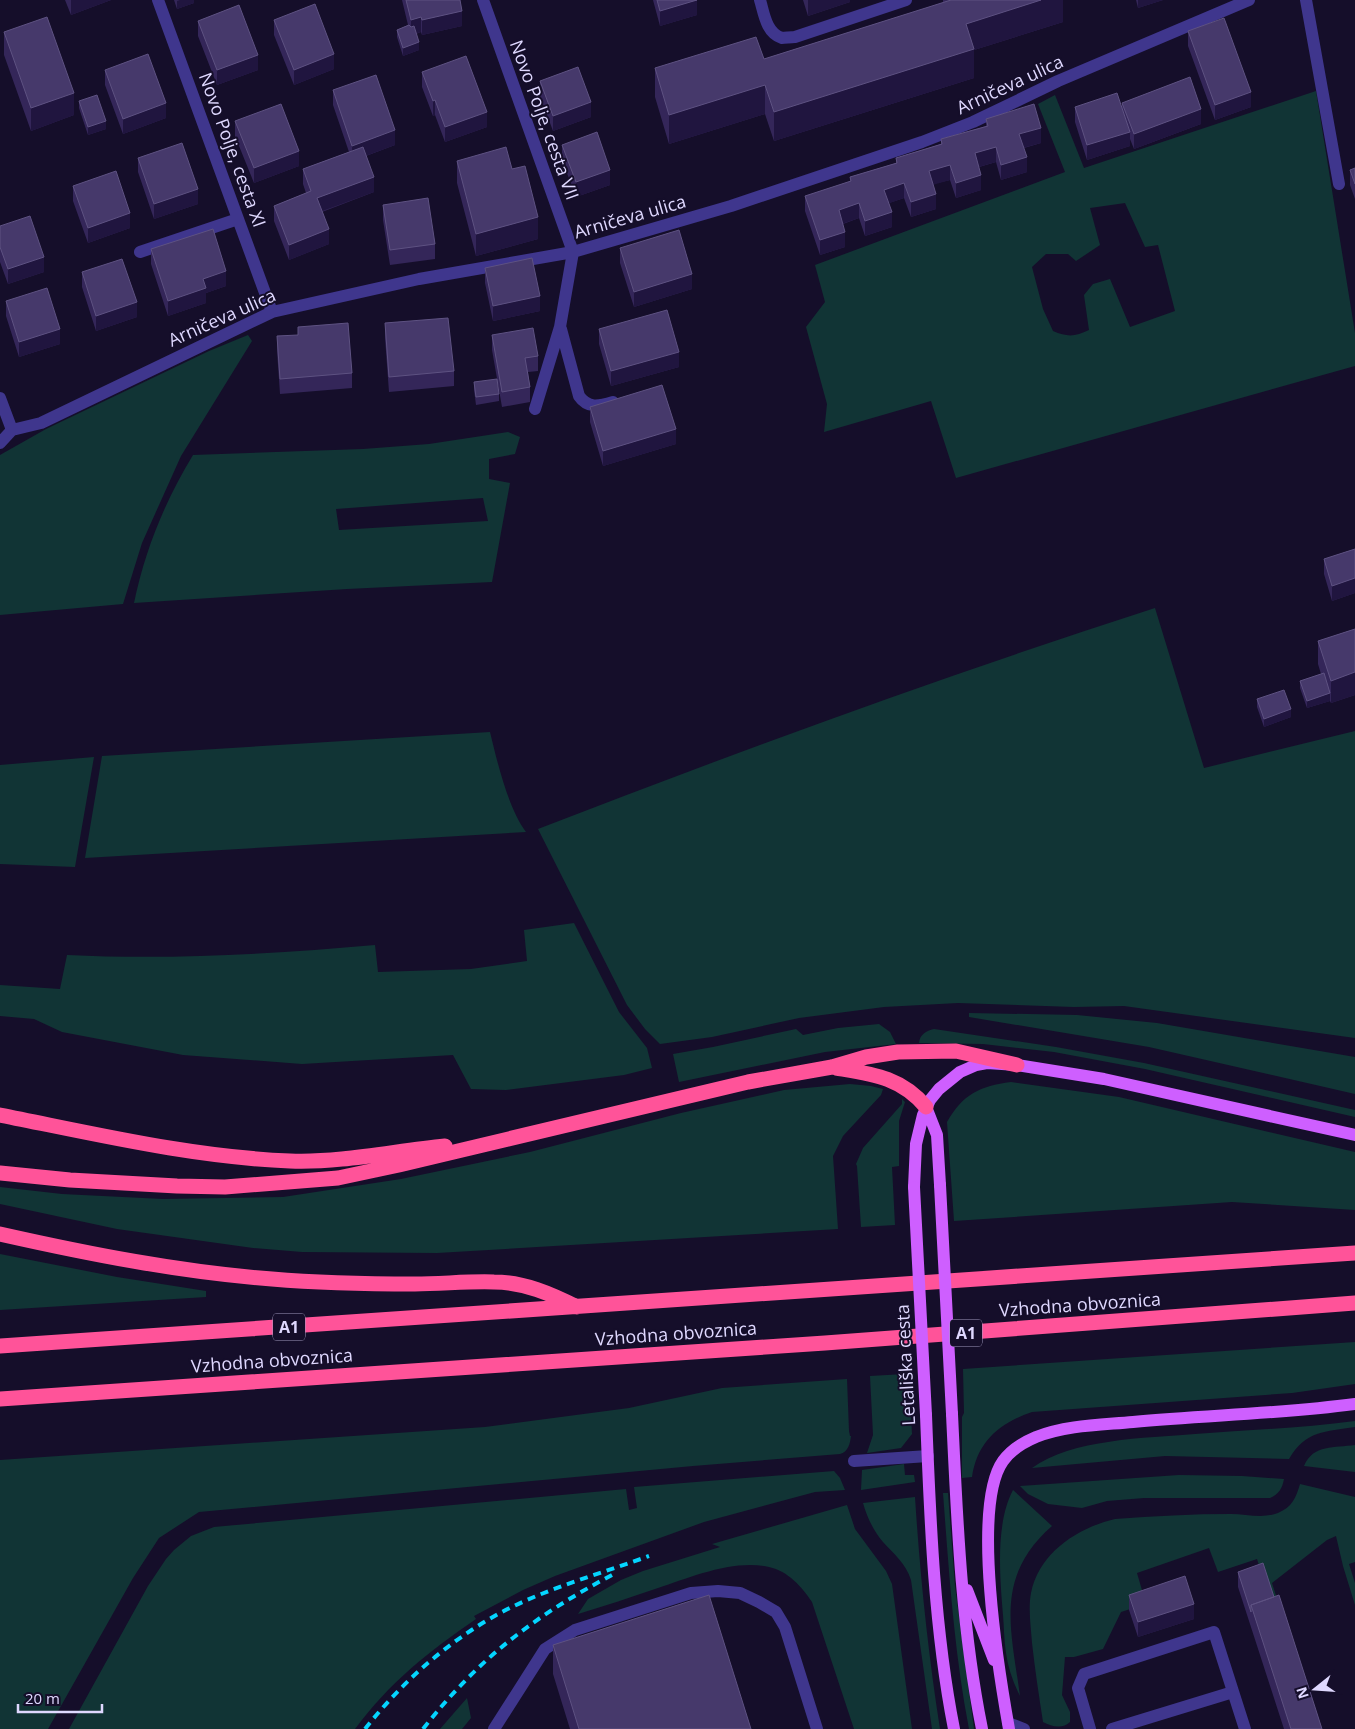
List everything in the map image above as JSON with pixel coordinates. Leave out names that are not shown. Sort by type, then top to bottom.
[{"type":"highway","points":[[0,1173],[70,1180],[225,1187],[338,1178],[748,1082],[832,1067],[866,1057],[898,1052],[956,1051],[1017,1065]]},
{"type":"highway","points":[[832,1067],[882,1076],[911,1091],[926,1107]]},
{"type":"highway","points":[[0,1115],[147,1145],[208,1154],[290,1161],[326,1160],[504,1140]]},
{"type":"highway","points":[[0,1234],[125,1260],[271,1279],[334,1283],[417,1284],[496,1282],[530,1287],[551,1294],[578,1307]]},
{"type":"highway","name":"Vzhodna obvoznica","points":[[0,1346],[1355,1253]]},
{"type":"highway","name":"Vzhodna obvoznica","points":[[0,1399],[834,1342],[1355,1303]]},
{"type":"main road","name":"Letališka cesta","points":[[954,1729],[945,1671],[936,1587],[914,1187],[916,1144],[926,1107],[939,1090],[960,1072],[968,1068],[987,1064],[1017,1065],[1104,1078],[1355,1135]]},
{"type":"main road","points":[[926,1107],[937,1135],[961,1574],[982,1729]]},
{"type":"main road","points":[[1009,1726],[1001,1682],[990,1588],[988,1512],[995,1475],[1002,1462],[1013,1450],[1036,1437],[1066,1429],[1355,1404]]},
{"type":"main road","points":[[961,1574],[1001,1682]]},
{"type":"street","name":"Novo Polje, cesta XI","points":[[158,0],[272,312]]},
{"type":"street","name":"Novo Polje, cesta VII","points":[[483,0],[573,252]]},
{"type":"street","points":[[760,0],[768,25],[772,31],[782,38],[795,37],[890,3],[906,0]]},
{"type":"street","name":"Arničeva ulica","points":[[12,430],[41,423],[272,312],[419,279],[573,252],[731,206],[922,142],[973,122],[1217,6],[1249,0]]},
{"type":"street","points":[[1306,0],[1339,184]]},
{"type":"street","points":[[140,252],[238,219]]},
{"type":"street","points":[[535,409],[560,327],[573,252]]},
{"type":"street","points":[[560,327],[569,366],[579,396],[584,403],[601,406],[626,398]]},
{"type":"street","points":[[0,398],[12,430],[0,443]]},
{"type":"street","points":[[854,1461],[928,1456]]},
{"type":"street","points":[[494,1729],[545,1649],[575,1630],[691,1593],[718,1591],[740,1594],[776,1612],[785,1626],[817,1729]]},
{"type":"street","points":[[1090,1729],[1078,1688],[1084,1674],[1214,1632],[1245,1729]]},
{"type":"street","points":[[1112,1729],[1233,1692]]},
{"type":"street","points":[[1009,1726],[1024,1729]]},
{"type":"green space","points":[[1316,91],[1355,333],[1355,366],[956,478],[931,401],[824,432],[827,404],[806,327],[825,302],[815,265],[1065,172],[1038,104],[1055,95],[1084,168]],"holes":[[[1125,203],[1145,247],[1158,245],[1175,311],[1130,327],[1110,279],[1093,284],[1084,295],[1089,330],[1071,335],[1053,331],[1043,309],[1032,267],[1046,254],[1068,254],[1076,261],[1100,245],[1090,208]]]},
{"type":"green space","points":[[248,335],[252,341],[181,456],[142,543],[123,604],[0,615],[0,455],[46,429],[209,351]]},
{"type":"green space","points":[[508,432],[520,437],[515,454],[489,459],[489,479],[510,483],[492,582],[347,589],[134,603],[144,564],[157,526],[193,455],[363,449],[429,444]],"holes":[[[483,498],[488,521],[339,530],[336,509]]]},
{"type":"green space","points":[[1155,608],[1204,768],[1355,731],[1355,1038],[1124,1006],[1074,1007],[958,1003],[884,1007],[799,1018],[712,1037],[660,1044],[645,1029],[627,1005],[538,829],[845,714]]},
{"type":"green space","points":[[490,732],[509,797],[526,832],[85,858],[102,756]]},
{"type":"green space","points":[[94,757],[75,867],[0,864],[0,765]]},
{"type":"green space","points":[[574,923],[619,1012],[647,1048],[652,1068],[624,1075],[506,1090],[471,1089],[453,1055],[302,1064],[183,1055],[62,1032],[34,1019],[0,1016],[0,985],[60,989],[67,955],[144,957],[221,955],[375,945],[378,972],[471,969],[527,961],[524,930]]},
{"type":"green space","points":[[969,1013],[1077,1015],[1157,1023],[1355,1057],[1355,1094],[1149,1047],[969,1017]]},
{"type":"green space","points":[[879,1024],[890,1032],[896,1044],[825,1052],[679,1082],[673,1054],[796,1029],[803,1035],[838,1028]]},
{"type":"green space","points":[[934,1029],[1056,1047],[1144,1063],[1355,1110],[1355,1117],[1145,1069],[1054,1052],[983,1044],[919,1043],[924,1033]]},
{"type":"green space","points":[[1011,1082],[1119,1097],[1355,1152],[1355,1210],[1232,1202],[954,1221],[947,1122],[959,1104],[973,1093],[990,1086]]},
{"type":"green space","points":[[850,1084],[883,1089],[881,1095],[843,1136],[833,1156],[838,1229],[437,1253],[302,1252],[253,1248],[117,1229],[0,1204],[0,1187],[62,1194],[163,1199],[283,1197],[401,1179],[530,1152],[681,1113],[784,1090]]},
{"type":"green space","points":[[902,1099],[905,1102],[899,1121],[899,1166],[892,1167],[895,1225],[861,1227],[856,1164],[863,1148],[902,1104]]},
{"type":"green space","points":[[0,1254],[117,1277],[206,1291],[206,1297],[0,1310]]},
{"type":"green space","points":[[1355,1342],[1355,1384],[1292,1393],[1032,1412],[1000,1428],[984,1444],[972,1477],[962,1478],[963,1369]]},
{"type":"green space","points":[[905,1374],[907,1416],[911,1416],[912,1434],[901,1448],[867,1453],[873,1435],[870,1376]]},
{"type":"green space","points":[[847,1379],[849,1431],[851,1436],[847,1450],[840,1454],[199,1512],[159,1538],[133,1578],[48,1729],[0,1729],[0,1460],[485,1427],[629,1408],[722,1388]]},
{"type":"green space","points":[[1355,1421],[1355,1427],[1309,1437],[1302,1442],[1289,1459],[1165,1456],[1032,1468],[1048,1458],[1067,1451],[1110,1442]]},
{"type":"green space","points":[[1355,1445],[1355,1472],[1304,1466],[1308,1459],[1319,1450]]},
{"type":"green space","points":[[904,1464],[905,1475],[914,1475],[915,1482],[861,1490],[862,1470]]},
{"type":"green space","points":[[834,1471],[840,1478],[845,1490],[815,1492],[704,1522],[555,1576],[523,1590],[474,1616],[476,1619],[426,1656],[396,1682],[355,1729],[69,1729],[148,1586],[166,1559],[191,1536],[214,1527],[626,1489],[629,1510],[637,1508],[634,1487]]},
{"type":"green space","points":[[1179,1475],[1284,1479],[1280,1491],[1270,1498],[1144,1498],[1107,1501],[1082,1508],[1048,1504],[1028,1494],[1020,1486]]},
{"type":"green space","points":[[1300,1484],[1355,1497],[1355,1562],[1349,1564],[1355,1583],[1355,1605],[1336,1536],[1327,1540],[1272,1583],[1280,1608],[1263,1578],[1257,1559],[1218,1572],[1209,1548],[1137,1573],[1146,1604],[1121,1612],[1103,1649],[1074,1657],[1065,1657],[1062,1695],[1070,1712],[1070,1722],[1064,1726],[1057,1726],[1043,1722],[1032,1643],[1030,1599],[1035,1579],[1051,1554],[1074,1536],[1101,1523],[1115,1519],[1202,1514],[1272,1515],[1283,1511],[1290,1505],[1295,1498]]},
{"type":"green space","points":[[1013,1490],[1052,1526],[1034,1545],[1021,1565],[1014,1585],[1011,1605],[1011,1626],[1020,1696],[1011,1675],[1006,1653],[1000,1568],[1003,1519]]},
{"type":"green space","points":[[943,1493],[948,1493],[955,1586],[974,1729],[969,1729],[959,1670]]},
{"type":"green space","points":[[915,1497],[925,1613],[940,1729],[932,1729],[909,1574],[903,1564],[876,1533],[863,1503]]},
{"type":"green space","points":[[847,1505],[855,1529],[886,1571],[892,1584],[912,1729],[854,1729],[812,1602],[794,1580],[776,1569],[756,1565],[742,1565],[713,1570],[578,1614],[588,1599],[621,1580],[643,1571],[720,1547],[712,1544]]},
{"type":"green space","points":[[467,1698],[471,1718],[462,1729],[440,1729]]},
{"type":"building","points":[[406,0],[460,0],[462,11],[422,20],[421,17],[411,20]]},
{"type":"building","points":[[657,0],[697,0],[660,11]]},
{"type":"building","points":[[951,0],[1041,0],[966,24],[974,49],[774,112],[765,85],[669,115],[655,68],[756,37],[764,59]]},
{"type":"building","points":[[315,4],[334,54],[294,70],[274,20]]},
{"type":"building","points":[[239,5],[258,55],[217,70],[198,21]]},
{"type":"building","points":[[47,17],[74,93],[31,108],[4,32]]},
{"type":"building","points":[[1224,18],[1251,92],[1215,105],[1188,31]]},
{"type":"building","points":[[409,25],[411,27],[414,26],[419,42],[403,48],[397,30]]},
{"type":"building","points":[[148,54],[166,103],[123,119],[105,70]]},
{"type":"building","points":[[466,56],[487,112],[445,127],[422,72]]},
{"type":"building","points":[[578,67],[591,102],[553,116],[540,81]]},
{"type":"building","points":[[376,75],[395,130],[352,146],[333,90]]},
{"type":"building","points":[[1190,77],[1201,109],[1134,134],[1122,103]]},
{"type":"building","points":[[1117,93],[1130,132],[1087,145],[1075,107]]},
{"type":"building","points":[[97,95],[106,121],[88,127],[79,101]]},
{"type":"building","points":[[281,104],[299,151],[254,168],[235,121]]},
{"type":"building","points":[[1034,104],[1041,128],[1019,134],[1027,157],[1001,165],[996,147],[975,153],[981,175],[956,183],[950,165],[929,171],[936,194],[911,202],[904,183],[884,190],[892,212],[865,221],[859,203],[839,210],[845,232],[820,240],[805,196],[851,181],[850,177],[897,163],[896,158],[942,144],[941,139],[988,126],[986,119]]},
{"type":"building","points":[[597,132],[610,170],[576,182],[562,145]]},
{"type":"building","points":[[182,143],[198,189],[154,204],[138,158]]},
{"type":"building","points":[[363,147],[374,177],[317,198],[329,229],[289,245],[274,206],[311,191],[303,169]]},
{"type":"building","points":[[506,147],[512,169],[525,166],[538,217],[476,234],[457,161]]},
{"type":"building","points":[[1355,168],[1355,184],[1350,170]]},
{"type":"building","points":[[116,171],[130,213],[88,228],[73,186]]},
{"type":"building","points":[[428,198],[435,244],[390,250],[383,205]]},
{"type":"building","points":[[30,216],[44,257],[8,269],[0,247],[0,226]]},
{"type":"building","points":[[213,229],[226,271],[203,279],[206,288],[168,301],[151,249]]},
{"type":"building","points":[[679,230],[692,274],[634,292],[620,248]]},
{"type":"building","points":[[532,258],[540,296],[493,306],[485,268]]},
{"type":"building","points":[[122,259],[137,302],[96,316],[82,272]]},
{"type":"building","points":[[47,288],[60,329],[19,342],[6,301]]},
{"type":"building","points":[[667,310],[679,352],[611,371],[599,329]]},
{"type":"building","points":[[448,318],[454,371],[389,377],[385,323]]},
{"type":"building","points":[[348,323],[352,373],[280,379],[277,336],[298,335],[298,327]]},
{"type":"building","points":[[533,328],[538,356],[525,358],[530,387],[502,392],[492,335]]},
{"type":"building","points":[[497,379],[499,394],[476,397],[474,382]]},
{"type":"building","points":[[662,385],[676,429],[603,451],[590,407]]},
{"type":"building","points":[[1355,549],[1355,578],[1332,586],[1324,559]]},
{"type":"building","points":[[1355,629],[1355,672],[1331,681],[1318,641]]},
{"type":"building","points":[[1324,673],[1330,693],[1307,701],[1300,681]]},
{"type":"building","points":[[1284,690],[1291,709],[1264,719],[1257,699]]},
{"type":"building","points":[[1263,1563],[1274,1597],[1251,1605],[1251,1612],[1238,1572]]},
{"type":"building","points":[[1185,1576],[1194,1604],[1138,1622],[1129,1595]]},
{"type":"building","points":[[709,1595],[751,1729],[579,1729],[553,1645]]},
{"type":"building","points":[[1279,1595],[1322,1729],[1291,1729],[1251,1605]]},
{"type":"railway","points":[[365,1729],[410,1679],[444,1650],[480,1624],[536,1596],[649,1556]]},
{"type":"railway","points":[[423,1729],[464,1682],[508,1641],[557,1607],[612,1575]]}]
